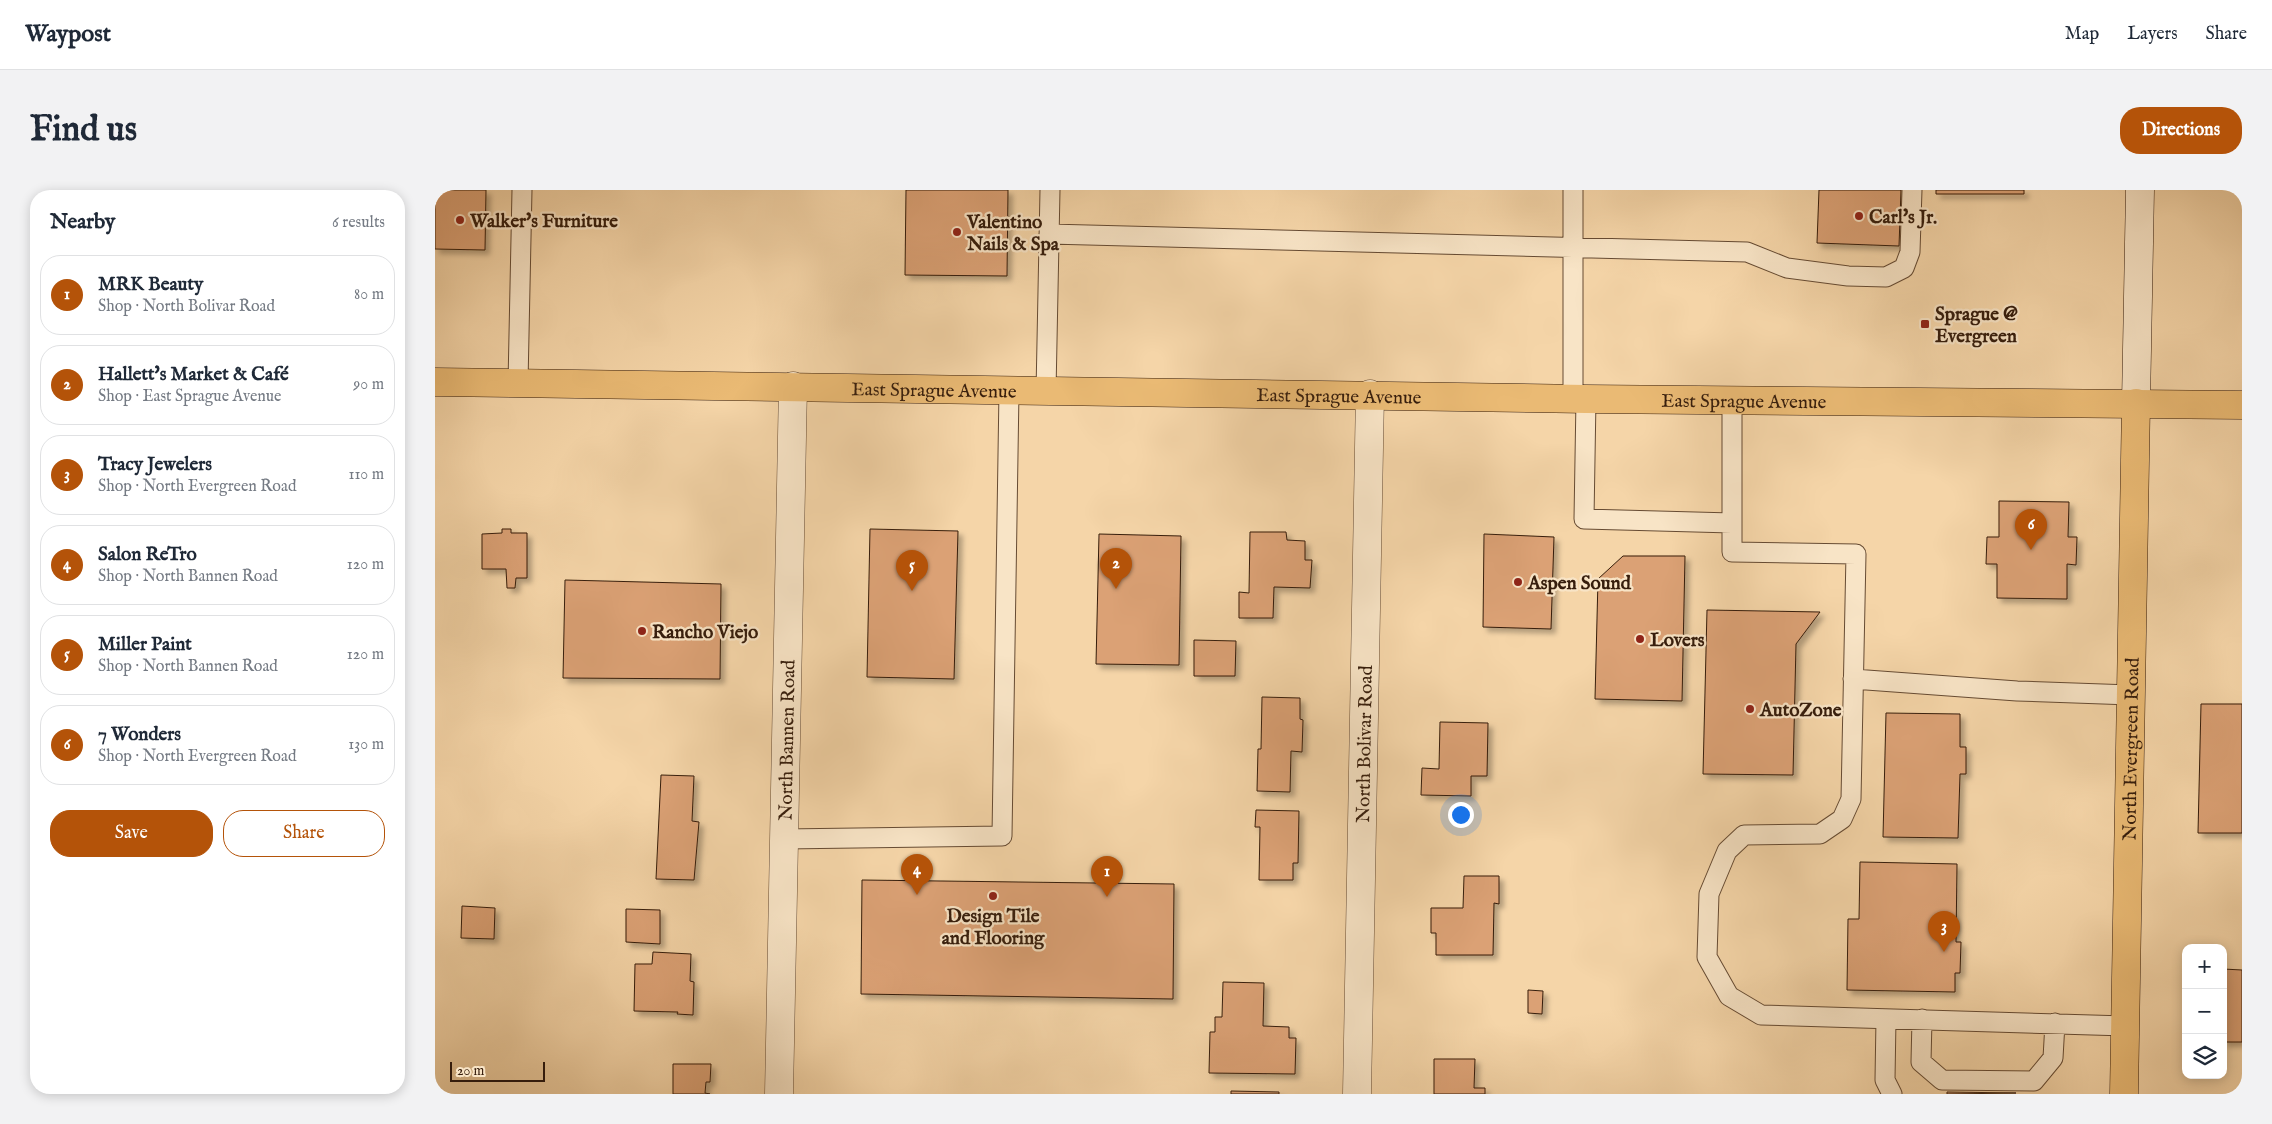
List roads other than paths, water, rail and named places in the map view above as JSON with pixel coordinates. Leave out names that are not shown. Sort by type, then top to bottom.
[{"type":"main road","name":"East Sprague Avenue","points":[[435,382],[793,386],[1045,392],[1370,394],[1580,399],[2242,405]]},
{"type":"main road","name":"North Evergreen Road","points":[[2124,1094],[2136,403]]},
{"type":"street","points":[[2136,403],[2140,190]]},
{"type":"street","name":"North Bannen Road","points":[[779,1094],[793,386]]},
{"type":"street","name":"North Bolivar Road","points":[[1357,1094],[1370,394]]},
{"type":"lane","points":[[518,383],[522,190]]},
{"type":"lane","points":[[1045,392],[1050,190]]},
{"type":"lane","points":[[1573,190],[1573,247],[1584,519],[1733,523]]},
{"type":"lane","points":[[1049,234],[1747,252],[1787,268],[1848,276],[1887,276],[1904,268],[1910,252],[1912,190]]},
{"type":"lane","points":[[784,839],[1002,836],[1009,391]]},
{"type":"lane","points":[[1732,400],[1732,552],[1856,554],[1851,799],[1843,820],[1820,834],[1744,835],[1727,851],[1709,894],[1707,957],[1729,996],[1761,1015],[2125,1026]]},
{"type":"lane","points":[[1853,679],[2017,691],[2131,694]]},
{"type":"lane","points":[[1886,1019],[1885,1080],[1892,1094]]},
{"type":"lane","points":[[1922,1019],[1921,1062],[1942,1080],[2033,1081],[2053,1058],[2055,1023]]},
{"type":"place","name":"Carl's Jr.","points":[[1859,216]]},
{"type":"place","name":"Walker's Furniture","points":[[460,220]]},
{"type":"place","name":"Valentino Nails & Spa","points":[[957,232]]},
{"type":"place","name":"Sprague @ Evergreen","points":[[1925,324]]},
{"type":"place","name":"7 Wonders","points":[[2031,550]]},
{"type":"place","name":"Aspen Sound","points":[[1518,582]]},
{"type":"place","name":"Hallett's Market & Café","points":[[1116,589]]},
{"type":"place","name":"Miller Paint","points":[[912,591]]},
{"type":"place","name":"Rancho Viejo","points":[[642,631]]},
{"type":"place","name":"Lovers","points":[[1640,639]]},
{"type":"place","name":"AutoZone","points":[[1750,709]]},
{"type":"place","name":"Salon ReTro","points":[[917,895]]},
{"type":"place","name":"Design Tile and Flooring","points":[[993,896]]},
{"type":"place","name":"MRK Beauty","points":[[1107,897]]},
{"type":"place","name":"Tracy Jewelers","points":[[1944,952]]}]
